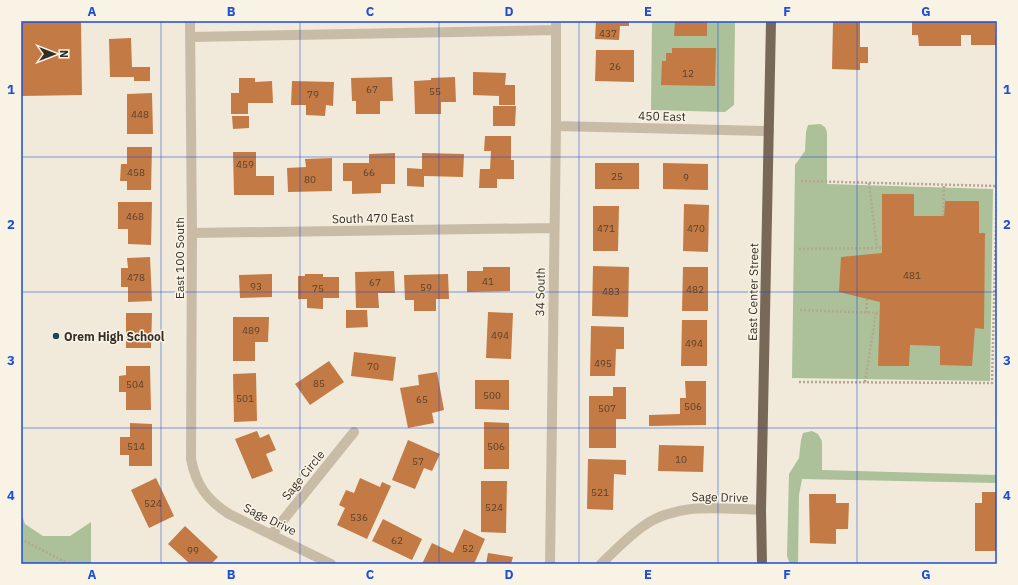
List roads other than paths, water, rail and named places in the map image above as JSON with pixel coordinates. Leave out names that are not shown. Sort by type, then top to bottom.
[{"type":"main road","name":"East Center Street","points":[[762,564],[771,21]]},
{"type":"street","name":"East 100 South","points":[[190,21],[192,233],[191,459],[194,473],[203,492]]},
{"type":"street","points":[[190,37],[556,26]]},
{"type":"street","name":"34 South","points":[[550,564],[556,26]]},
{"type":"street","name":"450 East","points":[[556,126],[769,131]]},
{"type":"street","name":"South 470 East","points":[[192,233],[554,228]]},
{"type":"street","name":"Sage Circle","points":[[272,534],[354,432]]},
{"type":"street","name":"Sage Drive","points":[[203,492],[217,507],[330,564]]},
{"type":"street","name":"Sage Drive","points":[[601,564],[642,526],[675,511],[696,508],[762,510]]},
{"type":"place","name":"Orem High School","points":[[56,336]]}]
